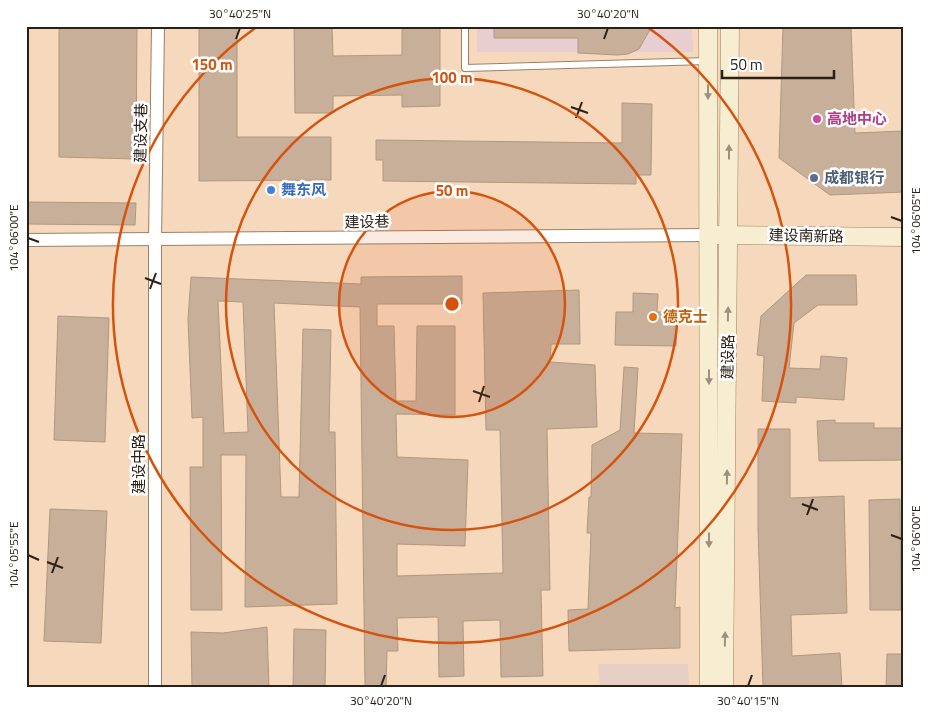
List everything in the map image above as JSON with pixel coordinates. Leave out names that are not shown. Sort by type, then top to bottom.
[{"type":"street","name":"建设支巷","points":[[155,240],[158,26]]},
{"type":"street","name":"建设路","points":[[708,26],[709,688]]},
{"type":"street","name":"建设路","points":[[724,688],[730,26]]},
{"type":"street","name":"建设巷","points":[[26,240],[709,235]]},
{"type":"street","name":"建设南新路","points":[[709,235],[904,237]]},
{"type":"street","name":"建设中路","points":[[155,240],[155,688]]},
{"type":"lane","points":[[465,26],[465,68],[708,61]]},
{"type":"shaded area","points":[[477,26],[692,26],[693,52],[477,52]]},
{"type":"shaded area","points":[[598,664],[688,664],[689,688],[600,688]]},
{"type":"building","points":[[59,26],[137,26],[136,159],[59,157]]},
{"type":"building","points":[[199,26],[237,26],[237,137],[331,137],[331,180],[199,181]]},
{"type":"building","points":[[294,26],[332,26],[333,56],[402,55],[402,26],[440,26],[440,106],[402,107],[402,95],[333,96],[333,113],[295,113]]},
{"type":"building","points":[[494,26],[652,26],[639,49],[628,54],[617,55],[578,53],[578,38],[494,38]]},
{"type":"building","points":[[783,26],[851,26],[855,133],[904,131],[904,192],[830,195],[779,158]]},
{"type":"building","points":[[622,103],[652,104],[651,175],[636,175],[636,184],[383,181],[383,160],[376,160],[376,140],[622,143]]},
{"type":"building","points":[[26,202],[136,203],[135,225],[26,224]]},
{"type":"building","points":[[806,275],[856,275],[857,305],[818,305],[794,323],[789,368],[820,369],[821,356],[847,358],[844,400],[796,397],[796,403],[762,401],[764,356],[757,355],[761,316]]},
{"type":"building","points":[[462,276],[462,304],[377,304],[377,326],[394,326],[396,401],[416,401],[417,326],[455,326],[455,415],[396,414],[397,457],[468,460],[465,546],[397,544],[397,576],[503,573],[500,430],[486,430],[483,293],[579,290],[580,344],[551,344],[550,362],[595,365],[597,427],[547,429],[550,590],[541,590],[543,676],[501,677],[500,620],[463,621],[464,676],[439,677],[438,617],[397,618],[398,651],[387,651],[386,688],[365,688],[360,307],[274,303],[281,497],[299,497],[303,329],[331,330],[329,432],[335,432],[337,604],[245,607],[246,455],[221,455],[222,610],[191,610],[190,467],[203,467],[203,417],[192,418],[188,319],[191,277],[361,284],[361,277]],"holes":[[[218,301],[243,302],[248,432],[224,433]]]},
{"type":"building","points":[[633,293],[658,294],[657,312],[677,312],[676,346],[615,345],[616,312],[633,312]]},
{"type":"building","points":[[58,316],[109,318],[105,442],[54,440]]},
{"type":"building","points":[[624,367],[638,368],[634,433],[682,434],[675,608],[680,607],[680,648],[569,651],[568,610],[588,609],[591,533],[587,533],[589,497],[591,497],[592,445],[620,430]]},
{"type":"building","points":[[835,420],[835,423],[874,423],[874,428],[904,428],[904,460],[819,461],[817,421]]},
{"type":"building","points":[[758,429],[790,429],[790,498],[844,496],[847,613],[791,615],[792,656],[840,653],[842,688],[763,688],[758,528]]},
{"type":"building","points":[[900,499],[901,610],[870,610],[869,500]]},
{"type":"building","points":[[50,509],[107,511],[101,643],[44,641]]},
{"type":"building","points":[[267,627],[269,688],[192,688],[191,632],[223,633]]},
{"type":"building","points":[[294,629],[326,630],[325,688],[293,688]]},
{"type":"building","points":[[887,654],[904,654],[904,688],[886,688]]},
{"type":"place","name":"高地中心","points":[[817,119]]},
{"type":"place","name":"成都银行","points":[[814,178]]},
{"type":"place","name":"舞东风","points":[[271,190]]},
{"type":"place","name":"德克士","points":[[653,317]]}]
